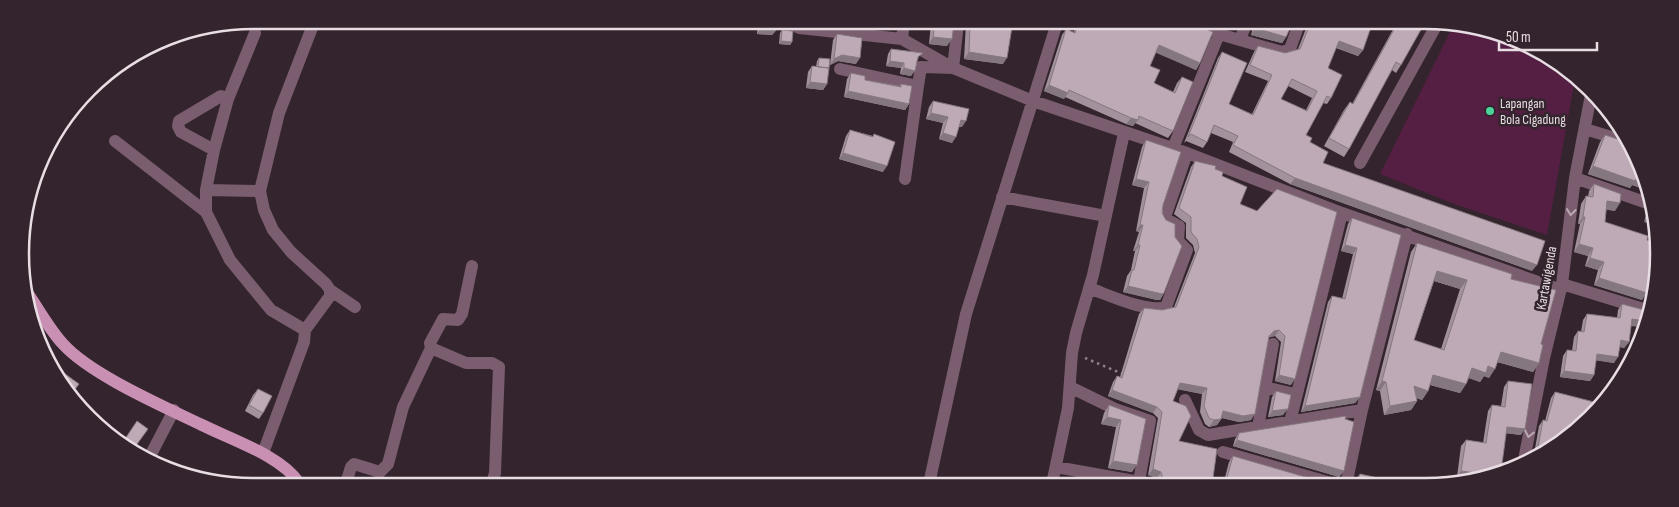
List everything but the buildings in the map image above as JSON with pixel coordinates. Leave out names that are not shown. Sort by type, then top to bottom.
[{"type":"main road","points":[[36,311],[64,345],[95,369],[263,453],[296,478]]},
{"type":"street","points":[[312,29],[279,113],[260,191],[264,210],[273,230],[291,252],[330,290],[356,307]]},
{"type":"street","points":[[856,29],[902,39],[953,68],[1033,101],[1188,153],[1342,212],[1562,287],[1644,309]]},
{"type":"street","points":[[902,39],[903,29]]},
{"type":"street","points":[[953,68],[957,29]]},
{"type":"street","points":[[929,478],[966,314],[1054,29]]},
{"type":"street","points":[[1207,29],[1285,52],[1290,49],[1297,29]]},
{"type":"street","points":[[1240,40],[1244,29]]},
{"type":"street","points":[[1360,163],[1434,29]]},
{"type":"street","points":[[206,212],[206,190],[214,150],[228,99],[255,33]]},
{"type":"street","points":[[1173,148],[1219,34]]},
{"type":"street","points":[[905,179],[922,68],[953,68]]},
{"type":"street","points":[[840,69],[918,86]]},
{"type":"street","points":[[214,150],[181,132],[178,126],[179,121],[221,96],[228,99]]},
{"type":"street","name":"Kartawigenda","points":[[1525,455],[1544,358],[1562,287],[1575,178],[1590,101]]},
{"type":"street","points":[[1585,129],[1619,140]]},
{"type":"street","points":[[1053,478],[1070,387],[1072,353],[1089,288],[1124,133]]},
{"type":"street","points":[[115,140],[206,212],[230,260],[271,310],[305,330]]},
{"type":"street","points":[[1089,288],[1145,307],[1158,310],[1166,307],[1187,250],[1178,241],[1179,226],[1166,219],[1166,214],[1188,153]]},
{"type":"street","points":[[1575,178],[1644,201]]},
{"type":"street","points":[[206,190],[260,191]]},
{"type":"street","points":[[1002,197],[1106,216]]},
{"type":"street","points":[[1290,422],[1295,394],[1342,212]]},
{"type":"street","points":[[1347,478],[1362,410],[1407,234]]},
{"type":"street","points":[[348,478],[354,464],[380,472],[388,464],[403,408],[431,348],[430,343],[442,319],[458,320],[462,314],[472,266]]},
{"type":"street","points":[[263,453],[304,342],[305,330],[328,301],[330,290]]},
{"type":"street","points":[[1258,427],[1273,344]]},
{"type":"street","points":[[431,348],[466,363],[492,363],[499,367],[494,478]]},
{"type":"street","points":[[1070,387],[1115,409],[1150,421],[1145,478]]},
{"type":"street","points":[[1264,387],[1295,394]]},
{"type":"street","points":[[1185,400],[1198,430],[1202,433],[1214,435],[1362,410]]},
{"type":"street","points":[[151,454],[174,410]]},
{"type":"street","points":[[1223,452],[1314,478]]},
{"type":"street","points":[[1056,466],[1119,478]]},
{"type":"path","points":[[1072,353],[1132,378]]},
{"type":"shaded area","name":"Lapangan Bola Cigadung","points":[[1451,30],[1484,36],[1512,46],[1538,59],[1574,85],[1547,235],[1454,204],[1380,174]]},
{"type":"place","name":"Lapangan Bola Cigadung","points":[[1490,111]]}]
